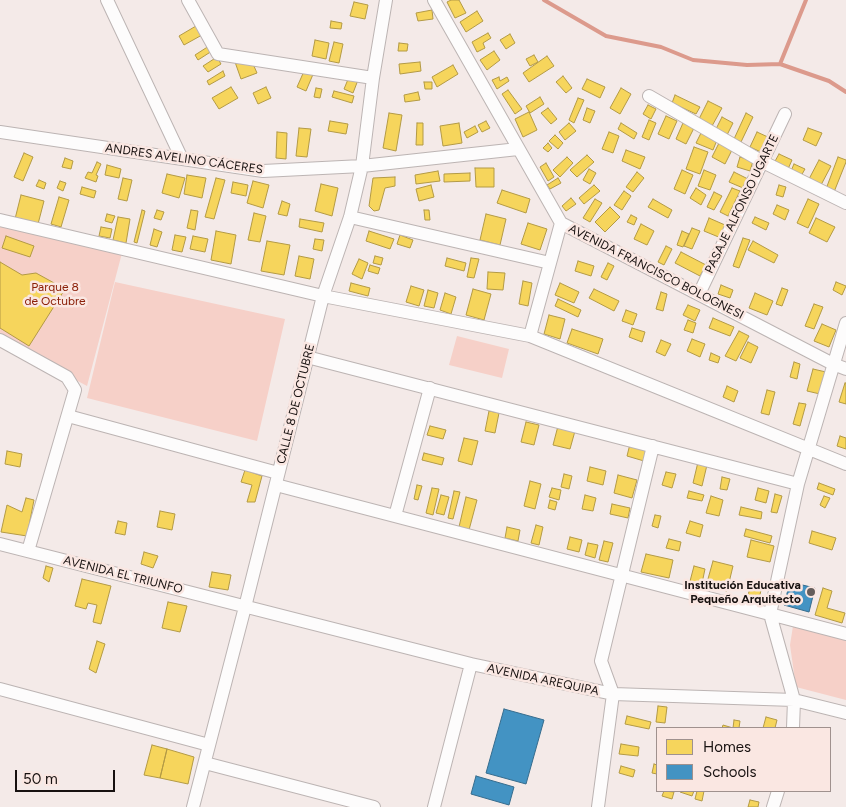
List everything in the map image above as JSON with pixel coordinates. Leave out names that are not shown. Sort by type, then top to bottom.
[{"type":"street","points":[[107,0],[182,159]]},
{"type":"street","points":[[188,0],[218,54],[373,78]]},
{"type":"street","name":"AVENIDA FRANCISCO BOLOGNESI","points":[[434,0],[560,222],[846,370]]},
{"type":"street","name":"CALLE 8 DE OCTUBRE","points":[[193,807],[246,606],[323,296],[350,217],[362,166],[382,1]]},
{"type":"street","points":[[649,96],[763,162],[846,203]]},
{"type":"street","name":"PASAJE ALFONSO UGARTE","points":[[699,294],[785,114]]},
{"type":"street","name":"ANDRES AVELINO CÁCERES","points":[[0,132],[263,171],[362,166],[518,148]]},
{"type":"street","points":[[350,217],[550,263]]},
{"type":"street","points":[[0,220],[323,296],[530,336],[846,464]]},
{"type":"street","points":[[530,336],[560,222]]},
{"type":"street","points":[[793,727],[794,700],[770,614],[798,484],[846,323]]},
{"type":"street","points":[[0,340],[67,377],[75,390],[28,551]]},
{"type":"street","points":[[308,357],[798,484]]},
{"type":"street","points":[[395,516],[430,388]]},
{"type":"street","points":[[68,416],[395,516],[846,634]]},
{"type":"street","points":[[598,807],[613,694],[601,661],[653,446]]},
{"type":"street","name":"AVENIDA EL TRIUNFO","points":[[0,544],[246,606]]},
{"type":"street","name":"AVENIDA AREQUIPA","points":[[246,606],[471,664],[613,694],[794,700],[846,713]]},
{"type":"street","points":[[434,807],[471,664]]},
{"type":"street","points":[[0,689],[209,745]]},
{"type":"street","points":[[205,763],[374,807]]},
{"type":"street","points":[[773,807],[778,792]]},
{"type":"green space","name":"Parque 8 de Octubre","points":[[0,224],[122,253],[87,386],[0,339]]},
{"type":"green space","points":[[115,282],[285,319],[257,441],[87,398]]},
{"type":"green space","points":[[457,336],[509,349],[502,378],[449,365]]},
{"type":"green space","points":[[793,626],[846,640],[846,700],[796,687],[790,645]]},
{"type":"building: Homes","points":[[459,0],[466,13],[455,18],[447,2]]},
{"type":"building: Homes","points":[[354,2],[368,5],[365,19],[350,16]]},
{"type":"building: Homes","points":[[432,10],[433,19],[418,21],[416,13]]},
{"type":"building: Homes","points":[[477,11],[483,21],[466,32],[460,22]]},
{"type":"building: Homes","points":[[331,21],[342,23],[341,29],[330,28]]},
{"type":"building: Homes","points":[[196,26],[202,35],[184,45],[179,36]]},
{"type":"building: Homes","points":[[488,33],[491,38],[483,43],[485,48],[477,52],[472,42]]},
{"type":"building: Homes","points":[[510,34],[515,43],[506,49],[500,40]]},
{"type":"building: Homes","points":[[315,40],[329,43],[326,59],[312,56]]},
{"type":"building: Homes","points":[[334,42],[343,44],[339,63],[329,61]]},
{"type":"building: Homes","points":[[399,43],[408,44],[407,51],[398,51]]},
{"type":"building: Homes","points":[[209,46],[212,51],[198,60],[195,55]]},
{"type":"building: Homes","points":[[494,51],[500,60],[487,70],[480,60]]},
{"type":"building: Homes","points":[[534,55],[538,62],[530,66],[526,59]]},
{"type":"building: Homes","points":[[547,56],[554,66],[529,82],[523,73]]},
{"type":"building: Homes","points":[[217,57],[221,64],[208,72],[203,66]]},
{"type":"building: Homes","points":[[250,57],[257,73],[241,79],[235,62]]},
{"type":"building: Homes","points":[[420,62],[421,71],[400,74],[399,64]]},
{"type":"building: Homes","points":[[453,65],[458,74],[437,87],[432,77]]},
{"type":"building: Homes","points":[[305,69],[314,72],[306,91],[297,87]]},
{"type":"building: Homes","points":[[223,71],[225,76],[209,85],[207,81]]},
{"type":"building: Homes","points":[[563,76],[572,88],[566,93],[556,82]]},
{"type":"building: Homes","points":[[349,77],[358,80],[353,93],[344,89]]},
{"type":"building: Homes","points":[[499,77],[500,81],[507,77],[509,81],[497,89],[492,80]]},
{"type":"building: Homes","points":[[587,79],[605,87],[600,98],[582,89]]},
{"type":"building: Homes","points":[[424,82],[432,82],[432,89],[425,89]]},
{"type":"building: Homes","points":[[231,87],[238,98],[219,109],[212,98]]},
{"type":"building: Homes","points":[[266,87],[271,98],[258,104],[253,93]]},
{"type":"building: Homes","points":[[316,88],[322,89],[320,98],[314,97]]},
{"type":"building: Homes","points":[[621,88],[631,94],[620,114],[610,108]]},
{"type":"building: Homes","points":[[508,90],[522,109],[515,114],[502,94]]},
{"type":"building: Homes","points":[[334,91],[354,96],[352,103],[332,97]]},
{"type":"building: Homes","points":[[418,92],[420,100],[405,102],[404,95]]},
{"type":"building: Homes","points":[[675,95],[700,107],[696,114],[672,103]]},
{"type":"building: Homes","points":[[540,97],[544,104],[530,113],[526,106]]},
{"type":"building: Homes","points":[[578,98],[584,100],[574,123],[569,120]]},
{"type":"building: Homes","points":[[708,101],[722,108],[712,126],[699,119]]},
{"type":"building: Homes","points":[[648,105],[656,109],[651,119],[643,114]]},
{"type":"building: Homes","points":[[548,108],[557,119],[551,124],[541,113]]},
{"type":"building: Homes","points":[[587,108],[595,111],[590,123],[583,120]]},
{"type":"building: Homes","points":[[529,112],[537,130],[523,137],[515,119]]},
{"type":"building: Homes","points":[[389,113],[402,115],[396,151],[383,148]]},
{"type":"building: Homes","points":[[746,113],[753,117],[741,142],[734,139]]},
{"type":"building: Homes","points":[[666,116],[677,121],[669,139],[658,134]]},
{"type":"building: Homes","points":[[722,117],[733,123],[727,135],[716,129]]},
{"type":"building: Homes","points":[[649,120],[656,123],[649,140],[642,137]]},
{"type":"building: Homes","points":[[330,121],[348,124],[346,134],[328,131]]},
{"type":"building: Homes","points":[[486,121],[490,128],[482,132],[478,125]]},
{"type":"building: Homes","points":[[417,123],[423,123],[423,145],[416,145]]},
{"type":"building: Homes","points":[[459,123],[462,143],[443,146],[440,126]]},
{"type":"building: Homes","points":[[569,123],[576,131],[565,140],[559,132]]},
{"type":"building: Homes","points":[[621,123],[637,133],[634,139],[618,129]]},
{"type":"building: Homes","points":[[683,123],[694,128],[686,144],[676,139]]},
{"type":"building: Homes","points":[[475,126],[478,132],[467,138],[464,132]]},
{"type":"building: Homes","points":[[299,128],[311,129],[307,157],[296,156]]},
{"type":"building: Homes","points":[[808,128],[822,133],[816,146],[803,140]]},
{"type":"building: Homes","points":[[277,132],[287,133],[286,159],[276,158]]},
{"type":"building: Homes","points":[[609,132],[619,136],[613,153],[602,149]]},
{"type":"building: Homes","points":[[757,132],[770,138],[763,153],[750,147]]},
{"type":"building: Homes","points":[[701,133],[717,140],[713,150],[696,143]]},
{"type":"building: Homes","points":[[555,135],[563,143],[558,149],[549,141]]},
{"type":"building: Homes","points":[[548,143],[552,148],[548,152],[543,148]]},
{"type":"building: Homes","points":[[719,143],[732,150],[725,164],[712,157]]},
{"type":"building: Homes","points":[[694,147],[708,152],[700,174],[686,169]]},
{"type":"building: Homes","points":[[626,150],[645,157],[640,169],[622,161]]},
{"type":"building: Homes","points":[[24,153],[33,157],[23,181],[14,177]]},
{"type":"building: Homes","points":[[779,154],[792,160],[788,169],[774,163]]},
{"type":"building: Homes","points":[[587,155],[594,162],[577,177],[570,170]]},
{"type":"building: Homes","points":[[567,157],[573,163],[560,177],[553,170]]},
{"type":"building: Homes","points":[[740,157],[753,161],[750,171],[737,167]]},
{"type":"building: Homes","points":[[838,157],[846,160],[846,162],[834,192],[826,189]]},
{"type":"building: Homes","points":[[65,158],[73,161],[71,169],[62,167]]},
{"type":"building: Homes","points":[[819,160],[831,166],[821,185],[809,179]]},
{"type":"building: Homes","points":[[97,162],[101,164],[96,175],[98,176],[96,182],[85,178],[88,172],[92,173]]},
{"type":"building: Homes","points":[[546,163],[554,177],[548,181],[540,167]]},
{"type":"building: Homes","points":[[794,164],[805,169],[801,176],[791,171]]},
{"type":"building: Homes","points":[[107,165],[121,169],[119,178],[105,175]]},
{"type":"building: Homes","points":[[475,168],[494,168],[494,187],[476,187]]},
{"type":"building: Homes","points":[[589,169],[596,173],[590,184],[583,180]]},
{"type":"building: Homes","points":[[682,170],[693,175],[685,194],[674,189]]},
{"type":"building: Homes","points":[[704,170],[716,175],[710,190],[698,186]]},
{"type":"building: Homes","points":[[438,171],[440,181],[416,184],[415,175]]},
{"type":"building: Homes","points":[[637,172],[644,178],[633,192],[626,187]]},
{"type":"building: Homes","points":[[734,172],[748,179],[743,188],[729,182]]},
{"type":"building: Homes","points":[[470,173],[470,181],[444,182],[444,174]]},
{"type":"building: Homes","points":[[167,174],[185,178],[179,198],[162,193]]},
{"type":"building: Homes","points":[[187,175],[206,178],[202,198],[184,194]]},
{"type":"building: Homes","points":[[395,177],[395,186],[385,188],[379,210],[374,211],[369,206],[373,178]]},
{"type":"building: Homes","points":[[123,178],[132,180],[127,201],[118,199]]},
{"type":"building: Homes","points":[[216,178],[225,180],[214,219],[205,217]]},
{"type":"building: Homes","points":[[558,178],[561,183],[550,189],[547,185]]},
{"type":"building: Homes","points":[[39,180],[46,183],[44,189],[36,186]]},
{"type":"building: Homes","points":[[60,181],[66,183],[63,191],[57,188]]},
{"type":"building: Homes","points":[[253,181],[269,185],[263,208],[247,203]]},
{"type":"building: Homes","points":[[233,182],[248,185],[246,196],[231,193]]},
{"type":"building: Homes","points":[[321,184],[338,188],[332,216],[315,211]]},
{"type":"building: Homes","points":[[431,185],[434,197],[419,201],[416,189]]},
{"type":"building: Homes","points":[[594,185],[600,191],[584,204],[579,198]]},
{"type":"building: Homes","points":[[779,185],[786,187],[783,197],[776,195]]},
{"type":"building: Homes","points":[[82,187],[96,191],[94,198],[80,194]]},
{"type":"building: Homes","points":[[696,188],[706,195],[701,205],[690,198]]},
{"type":"building: Homes","points":[[732,188],[740,191],[728,216],[720,212]]},
{"type":"building: Homes","points":[[502,190],[530,199],[526,213],[497,203]]},
{"type":"building: Homes","points":[[624,191],[631,196],[622,210],[614,205]]},
{"type":"building: Homes","points":[[714,192],[722,196],[714,210],[707,207]]},
{"type":"building: Homes","points":[[21,195],[44,201],[38,224],[15,219]]},
{"type":"building: Homes","points":[[59,197],[69,200],[61,227],[51,224]]},
{"type":"building: Homes","points":[[571,198],[576,204],[566,211],[562,206]]},
{"type":"building: Homes","points":[[595,199],[602,203],[590,222],[583,218]]},
{"type":"building: Homes","points":[[653,199],[672,210],[668,218],[648,207]]},
{"type":"building: Homes","points":[[808,199],[819,204],[808,228],[797,223]]},
{"type":"building: Homes","points":[[282,201],[290,204],[287,216],[278,214]]},
{"type":"building: Homes","points":[[777,205],[789,210],[785,220],[773,214]]},
{"type":"building: Homes","points":[[610,207],[620,217],[605,232],[595,222]]},
{"type":"building: Homes","points":[[142,210],[145,211],[137,243],[134,242]]},
{"type":"building: Homes","points":[[157,210],[164,212],[161,220],[154,218]]},
{"type":"building: Homes","points":[[191,210],[198,211],[195,230],[187,228]]},
{"type":"building: Homes","points":[[424,210],[429,210],[430,220],[425,220]]},
{"type":"building: Homes","points":[[254,213],[266,216],[260,242],[248,240]]},
{"type":"building: Homes","points":[[107,214],[115,216],[112,223],[105,221]]},
{"type":"building: Homes","points":[[486,214],[506,219],[500,245],[480,240]]},
{"type":"building: Homes","points":[[631,215],[637,218],[634,225],[627,222]]},
{"type":"building: Homes","points":[[118,217],[130,219],[126,243],[113,240]]},
{"type":"building: Homes","points":[[755,217],[769,223],[766,230],[752,223]]},
{"type":"building: Homes","points":[[709,218],[725,225],[721,238],[704,231]]},
{"type":"building: Homes","points":[[816,218],[835,227],[827,242],[809,233]]},
{"type":"building: Homes","points":[[300,219],[324,223],[322,232],[299,227]]},
{"type":"building: Homes","points":[[528,223],[547,229],[540,250],[521,244]]},
{"type":"building: Homes","points":[[641,224],[654,231],[647,245],[634,239]]},
{"type":"building: Homes","points":[[101,227],[112,229],[110,238],[99,236]]},
{"type":"building: Homes","points":[[692,228],[700,231],[692,249],[684,246]]},
{"type":"building: Homes","points":[[154,229],[162,232],[157,247],[150,245]]},
{"type":"building: Homes","points":[[216,231],[236,235],[231,264],[211,260]]},
{"type":"building: Homes","points":[[369,231],[394,239],[390,249],[366,241]]},
{"type":"building: Homes","points":[[682,231],[689,234],[683,247],[677,245]]},
{"type":"building: Homes","points":[[175,235],[186,237],[182,252],[172,250]]},
{"type":"building: Homes","points":[[400,235],[413,240],[410,248],[397,244]]},
{"type":"building: Homes","points":[[6,236],[34,246],[30,257],[2,248]]},
{"type":"building: Homes","points":[[193,236],[208,239],[205,252],[190,249]]},
{"type":"building: Homes","points":[[743,238],[750,240],[739,268],[733,266]]},
{"type":"building: Homes","points":[[315,239],[324,240],[322,251],[313,249]]},
{"type":"building: Homes","points":[[267,241],[290,245],[284,275],[261,271]]},
{"type":"building: Homes","points":[[753,241],[778,255],[774,263],[748,250]]},
{"type":"building: Homes","points":[[666,246],[672,249],[664,265],[658,262]]},
{"type":"building: Homes","points":[[681,252],[706,265],[700,276],[675,263]]},
{"type":"building: Homes","points":[[299,256],[314,259],[310,279],[295,276]]},
{"type":"building: Homes","points":[[375,256],[383,258],[381,265],[373,263]]},
{"type":"building: Homes","points":[[447,258],[466,263],[464,271],[445,266]]},
{"type":"building: Homes","points":[[471,258],[479,259],[474,278],[467,277]]},
{"type":"building: Homes","points":[[359,259],[368,263],[362,279],[352,274]]},
{"type":"building: Homes","points":[[578,261],[594,266],[591,276],[575,271]]},
{"type":"building: Homes","points":[[0,262],[22,275],[36,273],[65,289],[29,346],[0,328]]},
{"type":"building: Homes","points":[[608,263],[614,266],[607,280],[601,277]]},
{"type":"building: Homes","points":[[370,265],[380,268],[378,274],[368,271]]},
{"type":"building: Homes","points":[[488,272],[505,273],[503,290],[487,289]]},
{"type":"building: Homes","points":[[523,281],[532,283],[528,306],[519,304]]},
{"type":"building: Homes","points":[[836,282],[846,286],[842,295],[833,290]]},
{"type":"building: Homes","points":[[351,283],[370,288],[368,296],[349,291]]},
{"type":"building: Homes","points":[[560,283],[579,292],[574,303],[555,295]]},
{"type":"building: Homes","points":[[721,285],[733,290],[730,298],[718,294]]},
{"type":"building: Homes","points":[[411,286],[424,290],[419,306],[406,302]]},
{"type":"building: Homes","points":[[782,288],[788,290],[782,306],[776,304]]},
{"type":"building: Homes","points":[[473,289],[491,294],[484,320],[466,315]]},
{"type":"building: Homes","points":[[594,289],[619,301],[614,311],[589,298]]},
{"type":"building: Homes","points":[[428,290],[438,293],[434,308],[424,306]]},
{"type":"building: Homes","points":[[661,292],[667,294],[663,311],[656,309]]},
{"type":"building: Homes","points":[[445,293],[456,297],[451,314],[440,310]]},
{"type":"building: Homes","points":[[755,293],[773,301],[767,315],[749,308]]},
{"type":"building: Homes","points":[[558,299],[581,310],[578,317],[555,306]]},
{"type":"building: Homes","points":[[814,304],[823,307],[814,329],[805,326]]},
{"type":"building: Homes","points":[[688,305],[700,310],[695,321],[683,315]]},
{"type":"building: Homes","points":[[626,310],[637,314],[633,325],[622,321]]},
{"type":"building: Homes","points":[[549,315],[565,319],[560,339],[544,334]]},
{"type":"building: Homes","points":[[713,318],[734,327],[730,336],[709,328]]},
{"type":"building: Homes","points":[[688,320],[696,323],[693,333],[684,330]]},
{"type":"building: Homes","points":[[822,324],[836,330],[829,347],[814,341]]},
{"type":"building: Homes","points":[[632,328],[645,332],[642,342],[629,337]]},
{"type":"building: Homes","points":[[572,329],[603,339],[598,354],[567,343]]},
{"type":"building: Homes","points":[[739,331],[749,336],[736,361],[725,356]]},
{"type":"building: Homes","points":[[692,339],[705,344],[700,357],[687,351]]},
{"type":"building: Homes","points":[[661,340],[671,344],[665,356],[656,352]]},
{"type":"building: Homes","points":[[748,342],[758,347],[751,363],[740,358]]},
{"type":"building: Homes","points":[[711,353],[720,357],[718,363],[709,360]]},
{"type":"building: Homes","points":[[794,362],[800,364],[797,379],[790,377]]},
{"type":"building: Homes","points":[[813,369],[826,372],[820,394],[807,391]]},
{"type":"building: Homes","points":[[846,383],[846,404],[839,402]]},
{"type":"building: Homes","points":[[727,386],[738,391],[734,402],[723,397]]},
{"type":"building: Homes","points":[[767,390],[775,392],[769,415],[761,413]]},
{"type":"building: Homes","points":[[799,403],[806,404],[800,426],[793,424]]},
{"type":"building: Homes","points":[[489,411],[499,413],[495,433],[485,431]]},
{"type":"building: Homes","points":[[526,422],[539,425],[534,445],[521,442]]},
{"type":"building: Homes","points":[[430,426],[446,430],[443,439],[427,435]]},
{"type":"building: Homes","points":[[558,426],[575,431],[570,449],[553,445]]},
{"type":"building: Homes","points":[[840,436],[846,438],[846,449],[837,446]]},
{"type":"building: Homes","points":[[464,438],[478,441],[472,465],[458,461]]},
{"type":"building: Homes","points":[[630,444],[647,449],[644,461],[627,456]]},
{"type":"building: Homes","points":[[7,451],[22,454],[20,467],[5,464]]},
{"type":"building: Homes","points":[[424,453],[444,458],[442,465],[422,460]]},
{"type":"building: Homes","points":[[698,462],[707,465],[702,486],[693,483]]},
{"type":"building: Homes","points":[[590,467],[606,471],[603,485],[587,481]]},
{"type":"building: Homes","points":[[245,470],[262,476],[255,502],[247,502],[252,485],[241,482]]},
{"type":"building: Homes","points":[[666,472],[676,474],[672,488],[662,485]]},
{"type":"building: Homes","points":[[564,474],[572,476],[569,489],[561,487]]},
{"type":"building: Homes","points":[[618,475],[637,480],[632,498],[614,493]]},
{"type":"building: Homes","points":[[722,477],[730,479],[727,490],[720,489]]},
{"type":"building: Homes","points":[[530,481],[541,484],[535,509],[524,506]]},
{"type":"building: Homes","points":[[819,483],[835,489],[833,495],[817,489]]},
{"type":"building: Homes","points":[[417,485],[422,486],[418,500],[414,499]]},
{"type":"building: Homes","points":[[432,488],[439,489],[433,515],[426,513]]},
{"type":"building: Homes","points":[[552,488],[561,490],[559,500],[549,497]]},
{"type":"building: Homes","points":[[758,488],[769,491],[766,503],[755,500]]},
{"type":"building: Homes","points":[[454,491],[460,492],[453,519],[448,518]]},
{"type":"building: Homes","points":[[689,491],[704,495],[702,501],[687,498]]},
{"type":"building: Homes","points":[[775,494],[782,496],[777,513],[771,512]]},
{"type":"building: Homes","points":[[441,495],[449,497],[444,515],[436,513]]},
{"type":"building: Homes","points":[[585,495],[596,498],[593,511],[582,509]]},
{"type":"building: Homes","points":[[711,496],[723,500],[719,516],[706,513]]},
{"type":"building: Homes","points":[[824,496],[830,498],[825,508],[820,505]]},
{"type":"building: Homes","points":[[466,497],[477,500],[469,530],[459,527]]},
{"type":"building: Homes","points":[[26,498],[34,500],[27,536],[1,532],[7,505],[22,512]]},
{"type":"building: Homes","points":[[550,500],[557,502],[555,510],[548,508]]},
{"type":"building: Homes","points":[[612,504],[630,508],[628,518],[610,514]]},
{"type":"building: Homes","points":[[741,507],[762,512],[761,519],[739,515]]},
{"type":"building: Homes","points":[[160,511],[175,514],[172,530],[157,527]]},
{"type":"building: Homes","points":[[655,515],[661,516],[658,528],[652,526]]},
{"type":"building: Homes","points":[[118,521],[127,523],[125,535],[115,533]]},
{"type":"building: Homes","points":[[690,521],[703,525],[700,537],[686,533]]},
{"type":"building: Homes","points":[[536,525],[543,527],[539,545],[531,543]]},
{"type":"building: Homes","points":[[507,527],[520,530],[518,541],[505,538]]},
{"type":"building: Homes","points":[[746,529],[772,536],[770,543],[744,536]]},
{"type":"building: Homes","points":[[812,531],[836,538],[832,550],[809,543]]},
{"type":"building: Homes","points":[[570,537],[582,540],[579,552],[567,549]]},
{"type":"building: Homes","points":[[669,539],[681,542],[679,551],[666,548]]},
{"type":"building: Homes","points":[[751,540],[774,546],[770,562],[747,557]]},
{"type":"building: Homes","points":[[604,541],[613,543],[608,562],[599,560]]},
{"type":"building: Homes","points":[[588,543],[598,545],[595,558],[585,555]]},
{"type":"building: Homes","points":[[144,552],[158,556],[153,568],[141,564]]},
{"type":"building: Homes","points":[[646,554],[673,560],[669,578],[641,572]]},
{"type":"building: Homes","points":[[713,561],[733,566],[727,591],[706,586]]},
{"type":"building: Homes","points":[[46,566],[53,568],[49,582],[43,578]]},
{"type":"building: Homes","points":[[694,566],[705,569],[701,588],[689,585]]},
{"type":"building: Homes","points":[[212,572],[231,575],[228,590],[209,587]]},
{"type":"building: Homes","points":[[82,579],[111,586],[101,624],[93,622],[97,605],[88,603],[86,609],[75,606]]},
{"type":"building: Homes","points":[[751,583],[762,586],[758,603],[747,600]]},
{"type":"building: Homes","points":[[823,588],[832,591],[827,608],[845,613],[842,623],[815,615]]},
{"type":"building: Homes","points":[[168,602],[187,606],[180,632],[162,628]]},
{"type":"building: Homes","points":[[97,641],[105,644],[96,673],[89,669]]},
{"type":"building: Homes","points":[[658,706],[667,707],[665,723],[656,722]]},
{"type":"building: Homes","points":[[627,716],[651,722],[649,729],[625,724]]},
{"type":"building: Homes","points":[[766,717],[777,720],[775,727],[763,727]]},
{"type":"building: Homes","points":[[734,720],[740,721],[739,727],[733,727]]},
{"type":"building: Homes","points":[[621,744],[639,747],[638,756],[619,754]]},
{"type":"building: Homes","points":[[152,745],[167,749],[160,778],[144,775]]},
{"type":"building: Homes","points":[[167,749],[194,757],[188,784],[160,778]]},
{"type":"building: Homes","points":[[654,764],[656,765],[656,774],[652,773]]},
{"type":"building: Homes","points":[[621,766],[635,770],[633,777],[619,773]]},
{"type":"building: Homes","points":[[664,792],[674,792],[672,799],[662,796]]},
{"type":"building: Homes","points":[[680,792],[694,792],[692,796]]},
{"type":"building: Homes","points":[[697,792],[704,792],[702,801],[695,799]]},
{"type":"building: Homes","points":[[750,800],[759,802],[758,807],[748,807]]},
{"type":"building: Schools","points":[[790,582],[815,588],[809,612],[784,605]]},
{"type":"building: Schools","points":[[504,709],[544,720],[526,784],[486,773]]},
{"type":"building: Schools","points":[[476,776],[514,787],[509,805],[471,794]]},
{"type":"waterway","points":[[544,0],[606,36],[661,47],[693,60],[747,65],[780,64],[829,81],[846,92]]},
{"type":"waterway","points":[[780,64],[806,0]]},
{"type":"place","name":"Institución Educativa Pequeño Arquitecto","points":[[811,592]]}]
